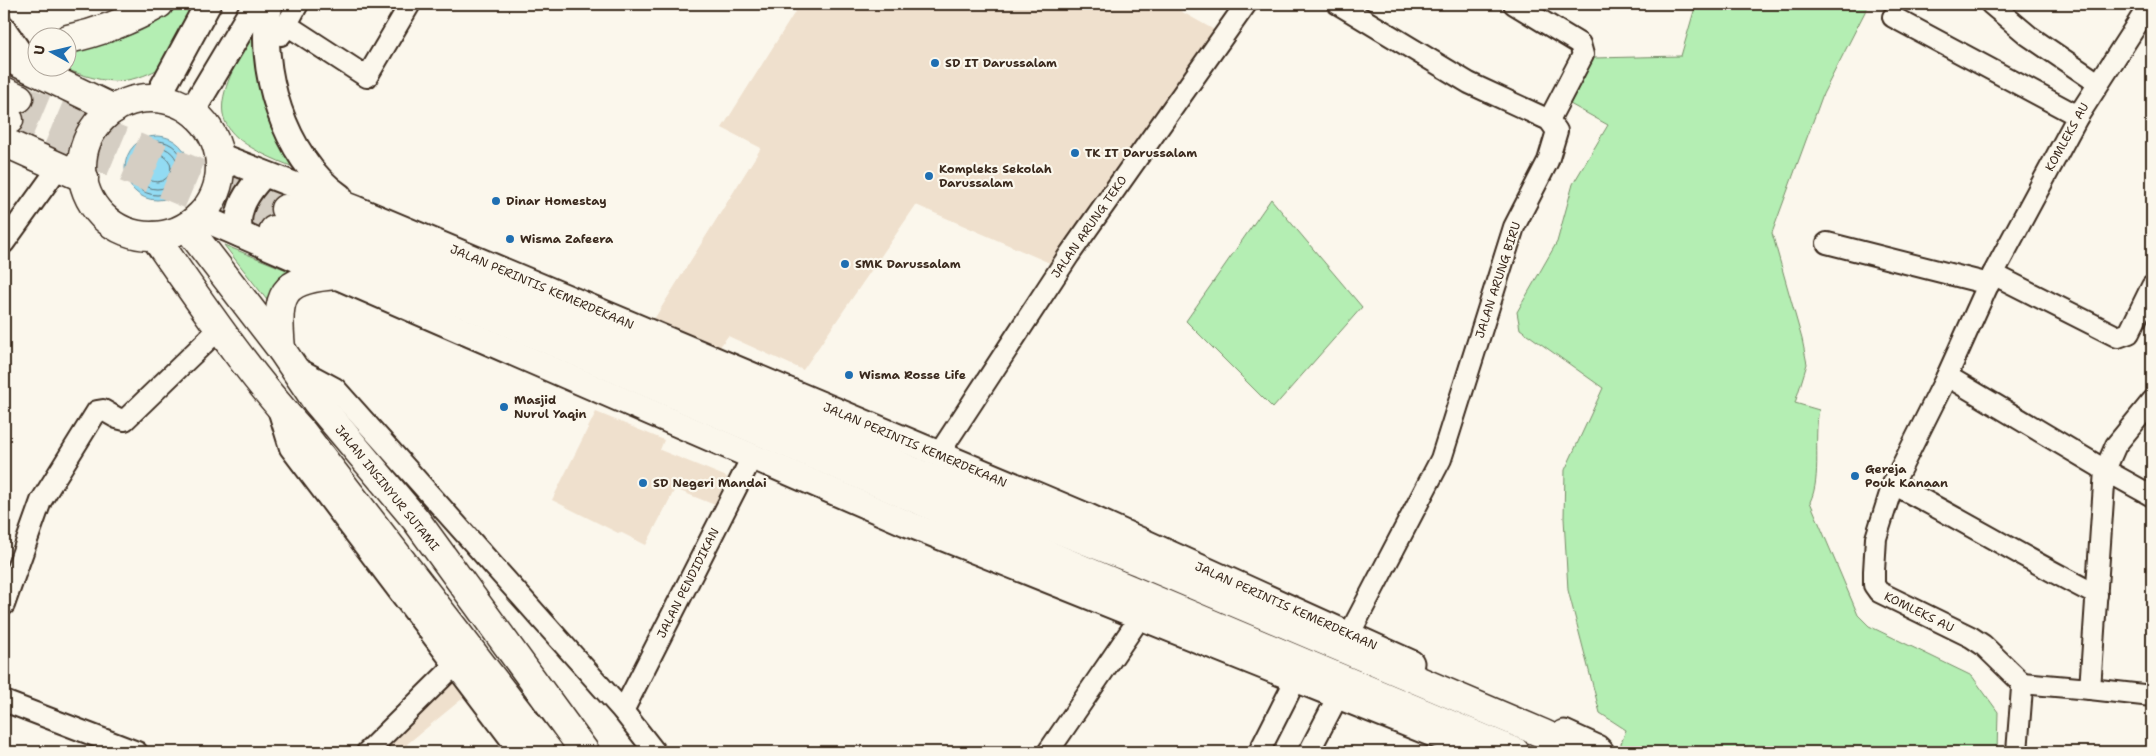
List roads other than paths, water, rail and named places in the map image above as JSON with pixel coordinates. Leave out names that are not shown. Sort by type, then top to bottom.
[{"type":"highway","points":[[78,37],[128,21],[159,4]]},
{"type":"highway","points":[[17,52],[114,109]]},
{"type":"highway","points":[[157,98],[169,100],[192,111],[207,126],[219,156],[219,178],[214,193],[193,222],[154,236],[134,233],[122,229],[104,217],[91,199],[84,178],[84,156],[88,138],[97,124],[114,109],[134,100],[157,98]]},
{"type":"highway","points":[[8,114],[58,168],[84,178]]},
{"type":"highway","name":"JALAN PERINTIS KEMERDEKAAN","points":[[1515,752],[881,485],[461,302],[279,220],[478,282],[917,473],[1159,569],[1582,752]]},
{"type":"highway","name":"JALAN INSINYUR SUTAMI","points":[[193,222],[316,401],[416,520],[585,752]]},
{"type":"highway","points":[[154,236],[219,329],[277,404],[303,433],[550,752]]},
{"type":"highway","points":[[287,357],[279,322],[284,295],[301,280],[337,275]]},
{"type":"main road","points":[[157,98],[208,4]]},
{"type":"main road","points":[[192,111],[256,4]]},
{"type":"main road","points":[[270,4],[268,16],[269,56],[276,101],[285,127],[299,155],[327,188],[364,212]]},
{"type":"main road","name":"JALAN PERINTIS KEMERDEKAAN","points":[[219,156],[364,212],[1084,515],[1597,748],[1601,752]]},
{"type":"main road","points":[[240,234],[238,222],[242,204],[253,186],[264,174]]},
{"type":"main road","points":[[193,222],[240,234],[906,523],[1478,752]]},
{"type":"street","points":[[269,56],[298,4]]},
{"type":"street","points":[[287,25],[367,77],[410,4]]},
{"type":"street","name":"JALAN ARUNG TEKO","points":[[938,455],[1069,255],[1246,4]]},
{"type":"street","points":[[1338,4],[1469,83],[1549,120],[1584,52],[1580,44],[1514,4]]},
{"type":"street","points":[[1991,4],[2029,36],[2098,83]]},
{"type":"street","name":"KOMLEKS AU","points":[[2022,683],[1993,654],[1971,637],[1876,590],[1874,571],[1876,538],[1893,484],[1947,376],[1991,279],[2078,116],[2150,4]]},
{"type":"street","points":[[1893,17],[2078,116]]},
{"type":"street","points":[[4,26],[17,52]]},
{"type":"street","name":"JALAN ARUNG BIRU","points":[[1349,635],[1441,459],[1514,227],[1548,161],[1556,140],[1557,132],[1549,120]]},
{"type":"street","points":[[4,243],[58,168]]},
{"type":"street","points":[[1827,242],[1991,279],[2118,337],[2129,333],[2152,286]]},
{"type":"street","points":[[4,605],[41,501],[97,412],[103,410],[117,418],[126,420],[219,329]]},
{"type":"street","points":[[287,357],[336,388],[623,710],[655,752]]},
{"type":"street","points":[[1947,376],[2152,496]]},
{"type":"street","points":[[2090,689],[2105,470],[2116,445],[2152,400]]},
{"type":"street","points":[[277,404],[290,448],[520,752]]},
{"type":"street","name":"JALAN PENDIDIKAN","points":[[623,710],[753,456]]},
{"type":"street","points":[[1893,484],[1982,531],[2044,569],[2097,594]]},
{"type":"street","points":[[1048,752],[1141,616]]},
{"type":"street","points":[[367,752],[454,666]]},
{"type":"street","points":[[1259,752],[1296,679]]},
{"type":"street","points":[[2017,752],[2022,683],[2152,696]]},
{"type":"street","points":[[1309,752],[1338,696]]},
{"type":"street","points":[[4,701],[137,752]]},
{"type":"water","points":[[151,136],[163,136],[180,145],[187,156],[189,168],[187,180],[180,191],[163,200],[151,200],[139,195],[130,186],[125,174],[125,162],[130,150],[139,141]]},
{"type":"tunnel","points":[[19,98],[285,209]]},
{"type":"tunnel","points":[[9,120],[274,230]]},
{"type":"place","name":"SD IT Darussalam","points":[[935,63]]},
{"type":"place","name":"TK IT Darussalam","points":[[1075,153]]},
{"type":"place","name":"Kompleks Sekolah Darussalam","points":[[929,176]]},
{"type":"place","name":"Dinar Homestay","points":[[496,201]]},
{"type":"place","name":"Wisma Zafeera","points":[[510,239]]},
{"type":"place","name":"SMK Darussalam","points":[[845,264]]},
{"type":"place","name":"Wisma Rosse Life","points":[[849,375]]},
{"type":"place","name":"Masjid Nurul Yaqin","points":[[504,407]]},
{"type":"place","name":"Gereja Pouk Kanaan","points":[[1855,476]]},
{"type":"place","name":"SD Negeri Mandai","points":[[643,483]]}]
